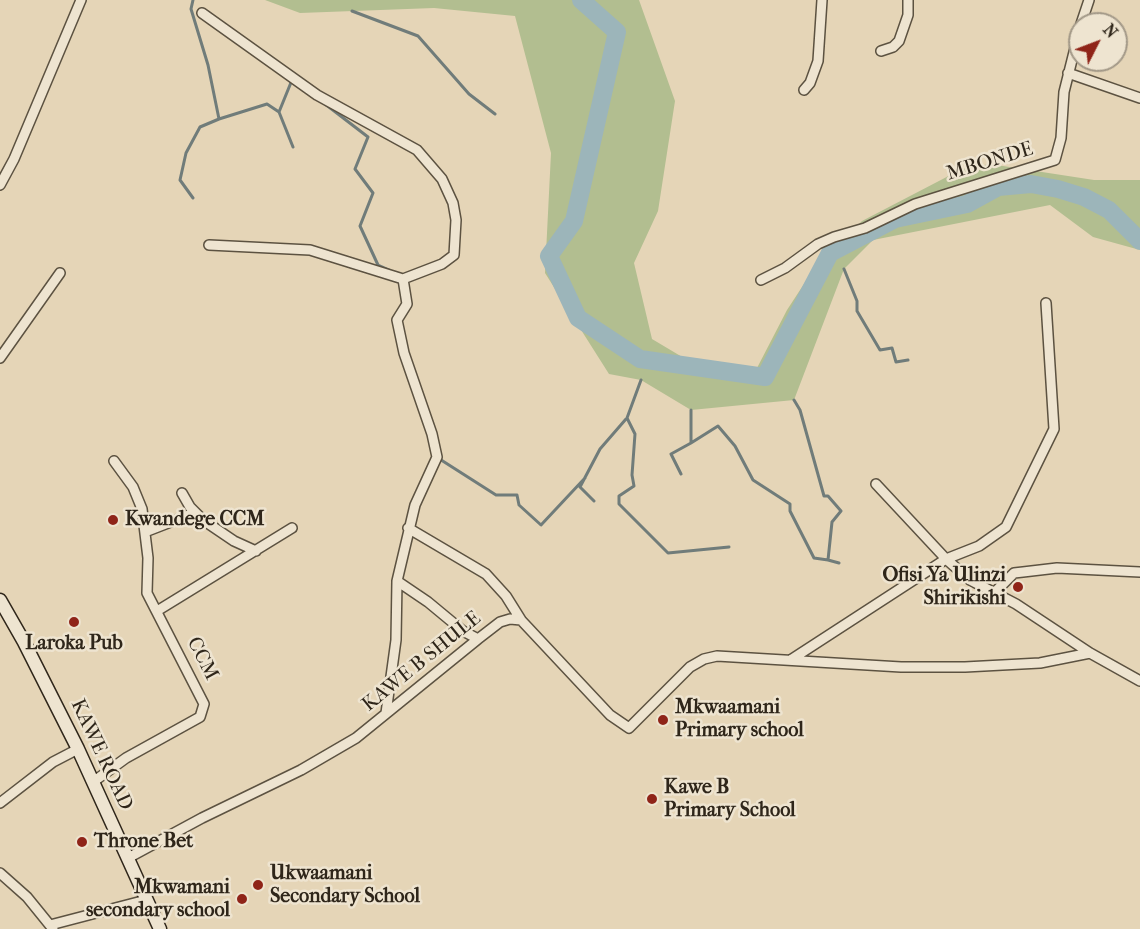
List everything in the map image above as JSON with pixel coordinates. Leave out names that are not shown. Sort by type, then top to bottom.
[{"type":"main road","name":"KAWE ROAD","points":[[0,600],[78,749],[160,929]]},
{"type":"street","points":[[0,185],[10,169],[81,0]]},
{"type":"street","points":[[804,90],[818,61],[822,0]]},
{"type":"street","points":[[881,51],[893,47],[899,41],[908,15],[909,0]]},
{"type":"street","points":[[202,13],[317,95],[417,150],[442,179],[448,190],[456,220],[454,255],[442,264],[403,279],[310,250],[209,245]]},
{"type":"street","points":[[1068,73],[1140,98]]},
{"type":"street","name":"MBONDE","points":[[761,280],[785,268],[818,244],[843,233],[865,228],[915,204],[1055,160],[1059,154],[1064,92],[1068,73]]},
{"type":"street","points":[[0,358],[60,273]]},
{"type":"street","points":[[386,713],[396,640],[397,581],[415,505],[437,457],[432,434],[398,330],[397,320],[407,304],[403,279]]},
{"type":"street","points":[[792,659],[946,559],[979,546],[1006,527],[1054,429],[1046,303]]},
{"type":"street","name":"CCM","points":[[93,782],[126,758],[200,717],[204,711],[201,696],[147,593],[145,532],[139,499],[125,474],[114,461]]},
{"type":"street","points":[[876,484],[946,559],[970,580],[1140,681]]},
{"type":"street","points":[[182,493],[194,513],[234,541],[256,551]]},
{"type":"street","points":[[145,532],[194,513]]},
{"type":"street","points":[[157,611],[292,528]]},
{"type":"street","points":[[408,528],[486,574],[506,596],[521,620],[610,715],[629,728],[635,725],[666,688],[690,667],[704,659],[717,656],[792,659],[853,665],[965,667],[1040,663],[1090,653]]},
{"type":"street","points":[[994,593],[1014,573],[1057,568],[1140,572]]},
{"type":"street","points":[[397,581],[428,602],[463,631],[478,639]]},
{"type":"street","name":"KAWE B SHULE","points":[[128,858],[202,818],[301,770],[357,738],[500,622],[510,619],[521,620]]},
{"type":"street","points":[[0,803],[53,762],[78,749]]},
{"type":"street","points":[[0,873],[27,897],[51,927],[146,900]]},
{"type":"green space","points":[[265,0],[639,0],[675,101],[658,211],[634,263],[652,339],[699,367],[757,368],[787,310],[817,264],[862,221],[962,169],[990,164],[1094,180],[1140,180],[1140,250],[1093,237],[1050,205],[873,240],[844,269],[794,400],[691,410],[641,380],[609,374],[545,273],[551,153],[515,16],[434,8],[300,13]]},
{"type":"waterway","points":[[193,0],[191,9],[208,65],[219,119],[200,127],[186,153],[180,180],[193,198]]},
{"type":"waterway","points":[[581,0],[617,32],[574,221],[549,256],[578,318],[640,359],[765,377],[830,253],[895,219],[967,204],[998,187],[1031,184],[1084,197],[1109,210],[1140,241]]},
{"type":"waterway","points":[[352,11],[418,36],[469,94],[495,114]]},
{"type":"waterway","points":[[279,112],[292,80]]},
{"type":"waterway","points":[[219,119],[267,104],[279,112],[293,147]]},
{"type":"waterway","points":[[325,104],[368,137],[355,169],[373,193],[360,226],[378,265],[389,270]]},
{"type":"waterway","points":[[844,269],[857,301],[857,311],[880,350],[892,348],[896,362],[908,360]]},
{"type":"waterway","points":[[641,380],[627,418],[635,434],[632,475],[634,486],[619,496],[619,504],[668,553],[729,547]]},
{"type":"waterway","points":[[794,400],[800,410],[824,496],[828,496],[841,511],[832,522],[828,560],[839,563]]},
{"type":"waterway","points":[[681,474],[671,454],[691,443],[691,410]]},
{"type":"waterway","points":[[594,501],[580,487],[600,449],[626,419]]},
{"type":"waterway","points":[[691,443],[718,426],[735,446],[753,480],[790,504],[790,511],[814,558],[828,560]]},
{"type":"waterway","points":[[438,458],[496,495],[517,495],[519,505],[541,525],[585,478]]},
{"type":"place","name":"Kwandege CCM","points":[[113,520]]},
{"type":"place","name":"Ofisi Ya Ulinzi Shirikishi","points":[[1018,587]]},
{"type":"place","name":"Laroka Pub","points":[[74,622]]},
{"type":"place","name":"Mkwaamani Primary school","points":[[663,720]]},
{"type":"place","name":"Kawe B Primary School","points":[[652,799]]},
{"type":"place","name":"Throne Bet","points":[[82,842]]},
{"type":"place","name":"Ukwaamani Secondary School","points":[[258,885]]},
{"type":"place","name":"Mkwamani secondary school","points":[[242,899]]}]
